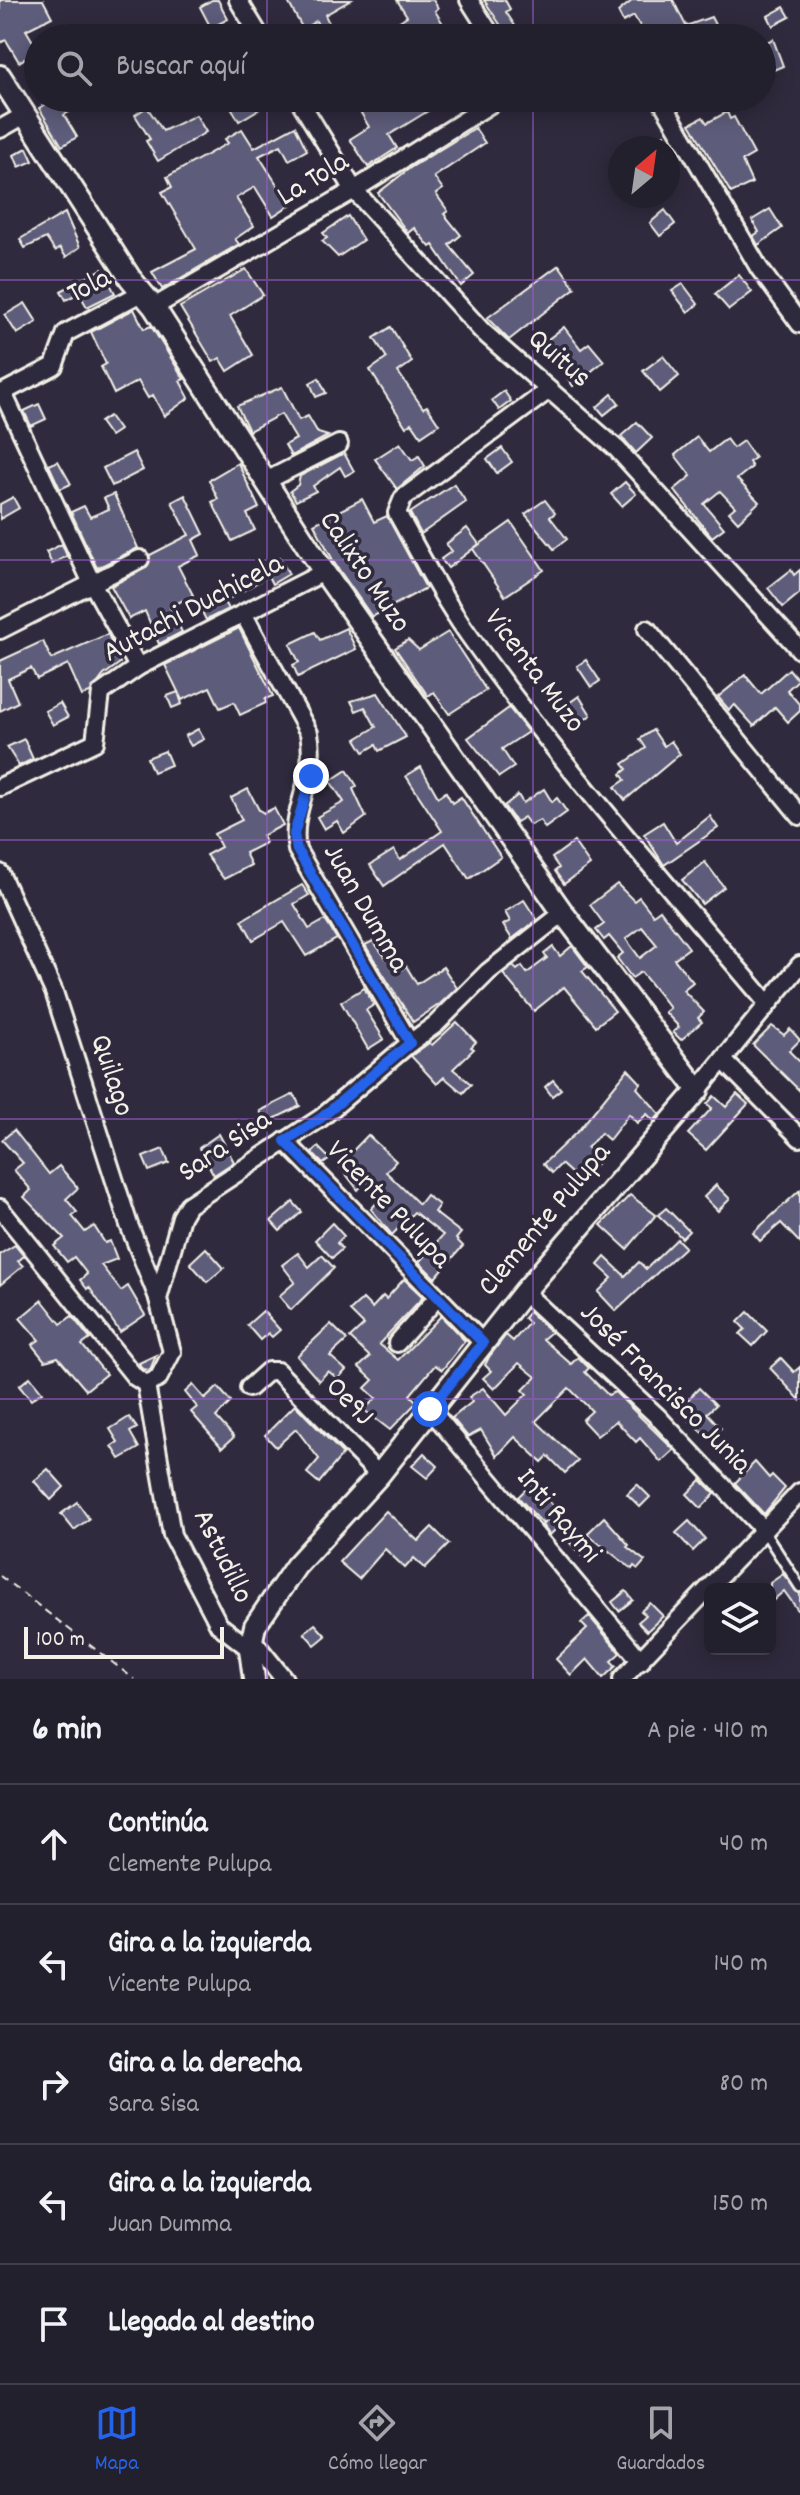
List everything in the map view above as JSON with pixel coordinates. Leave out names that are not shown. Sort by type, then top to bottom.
[{"type":"street","points":[[238,0],[253,24]]},
{"type":"street","points":[[469,0],[484,24]]},
{"type":"street","name":"Calixto Muzo","points":[[0,76],[23,116],[148,300],[324,572],[563,913],[698,1090]]},
{"type":"street","name":"Quitus","points":[[307,112],[354,190],[482,331],[617,449],[800,650]]},
{"type":"street","name":"La Tola","points":[[148,300],[354,190],[478,112]]},
{"type":"street","points":[[668,112],[759,268],[800,324]]},
{"type":"street","points":[[0,129],[23,116]]},
{"type":"street","name":"Tola","points":[[2,393],[54,366],[61,338],[66,333],[148,300]]},
{"type":"street","name":"Vicenta Muzo","points":[[549,390],[403,498],[397,513],[466,632],[515,698],[768,1004]]},
{"type":"street","points":[[2,393],[91,581],[138,667]]},
{"type":"street","points":[[266,481],[339,444]]},
{"type":"street","points":[[0,630],[91,581],[140,559]]},
{"type":"street","name":"Autachi Duchicela","points":[[0,787],[90,746],[98,736],[101,693],[138,667],[324,572]]},
{"type":"street","name":"Juan Dumma","points":[[244,615],[309,733],[313,753],[311,776],[294,834],[297,850],[410,1043]]},
{"type":"street","points":[[647,629],[800,816]]},
{"type":"street","name":"Quilago","points":[[0,873],[54,992],[129,1225],[158,1299]]},
{"type":"street","points":[[410,1043],[436,1024],[488,972],[563,913]]},
{"type":"street","name":"Clemente Pulupa","points":[[251,1643],[255,1626],[296,1566],[379,1475],[524,1292],[698,1090],[800,965]]},
{"type":"street","name":"Sara Sisa","points":[[158,1299],[177,1230],[188,1205],[321,1118],[410,1043]]},
{"type":"street","points":[[723,1060],[800,1138]]},
{"type":"street","name":"Vicente Pulupa","points":[[285,1141],[483,1343]]},
{"type":"street","points":[[0,1208],[135,1377],[146,1384],[158,1379],[172,1352],[158,1299]]},
{"type":"street","name":"José Francisco Junia","points":[[524,1292],[657,1416],[763,1529]]},
{"type":"street","points":[[397,1343],[437,1298]]},
{"type":"street","name":"Oe9J","points":[[249,1388],[268,1371],[277,1371],[379,1475]]},
{"type":"street","name":"Astudillo","points":[[146,1384],[172,1535],[219,1625],[251,1643],[284,1679]]},
{"type":"street","name":"Inti Raymi","points":[[430,1409],[641,1661]]},
{"type":"street","points":[[622,1679],[800,1492]]},
{"type":"street","points":[[251,1643],[254,1679]]},
{"type":"lane","points":[[763,1529],[799,1582]]},
{"type":"path","points":[[0,1576],[134,1679]]},
{"type":"building","points":[[0,0],[43,0],[52,17],[38,24],[24,24],[24,59],[19,62],[6,40],[0,43]]},
{"type":"building","points":[[218,0],[228,19],[219,24],[209,24],[200,7]]},
{"type":"building","points":[[287,0],[351,0],[325,15],[330,24],[318,24],[316,21],[300,24]]},
{"type":"building","points":[[397,0],[433,0],[438,8],[435,11],[443,24],[395,24],[407,16]]},
{"type":"building","points":[[484,0],[505,0],[510,9],[506,12],[514,24],[500,24]]},
{"type":"building","points":[[633,0],[673,0],[685,24],[639,24],[634,16],[623,22],[618,12]]},
{"type":"building","points":[[784,7],[790,17],[776,24],[772,24],[768,16]]},
{"type":"building","points":[[711,17],[715,24],[692,24]]},
{"type":"building","points":[[776,47],[783,66],[776,69]]},
{"type":"building","points":[[41,112],[69,112],[64,115],[77,137],[62,146]]},
{"type":"building","points":[[150,112],[163,131],[196,115],[206,132],[158,161],[146,141],[150,139],[135,115]]},
{"type":"building","points":[[234,112],[254,112],[239,121]]},
{"type":"building","points":[[426,112],[389,135],[397,148],[368,167],[350,139],[369,127],[361,113]]},
{"type":"building","points":[[727,112],[730,119],[734,117],[754,154],[742,161],[752,183],[731,193],[690,124],[703,117],[707,123]]},
{"type":"building","points":[[295,126],[307,150],[289,160],[281,145],[259,156],[290,205],[273,216],[255,187],[236,198],[254,226],[235,239],[239,244],[162,289],[152,272],[196,249],[162,192],[172,187],[167,177],[228,143],[225,139],[242,129],[254,148]]},
{"type":"building","points":[[475,128],[485,143],[434,177],[443,189],[436,194],[448,211],[444,214],[461,235],[449,245],[474,275],[461,286],[433,245],[430,247],[414,228],[408,233],[378,193],[410,168]]},
{"type":"building","points":[[27,148],[33,161],[19,167],[14,155]]},
{"type":"building","points":[[770,209],[782,228],[758,245],[753,236],[759,232],[752,220]]},
{"type":"building","points":[[665,210],[675,224],[660,236],[650,223]]},
{"type":"building","points":[[65,213],[80,247],[66,257],[60,248],[55,251],[46,238],[25,248],[20,239]]},
{"type":"building","points":[[348,216],[363,240],[338,257],[322,241],[327,238],[323,233]]},
{"type":"building","points":[[559,265],[575,288],[509,340],[487,318]]},
{"type":"building","points":[[102,269],[115,293],[87,307],[79,293],[66,300],[61,291]]},
{"type":"building","points":[[246,269],[263,295],[230,316],[253,355],[228,371],[220,358],[213,362],[180,307]]},
{"type":"building","points":[[739,275],[752,292],[729,310],[715,294]]},
{"type":"building","points":[[683,284],[698,304],[688,312],[672,291]]},
{"type":"building","points":[[25,303],[37,322],[17,334],[5,315]]},
{"type":"building","points":[[134,309],[144,329],[151,326],[184,379],[180,381],[189,398],[164,416],[153,395],[148,398],[138,381],[114,394],[101,367],[106,364],[91,332]]},
{"type":"building","points":[[391,327],[412,362],[398,372],[423,408],[427,406],[439,424],[421,436],[412,423],[406,427],[370,370],[387,358],[374,338]]},
{"type":"building","points":[[564,327],[581,349],[589,343],[604,361],[573,386],[543,343]]},
{"type":"building","points":[[663,356],[679,376],[660,392],[643,371]]},
{"type":"building","points":[[319,378],[326,393],[316,397],[310,383]]},
{"type":"building","points":[[282,387],[299,420],[308,416],[318,433],[328,436],[291,456],[285,445],[296,439],[281,414],[249,431],[237,406]]},
{"type":"building","points":[[504,391],[511,401],[499,410],[492,400]]},
{"type":"building","points":[[612,394],[619,403],[604,415],[597,407]]},
{"type":"building","points":[[39,404],[46,419],[31,426],[24,411]]},
{"type":"building","points":[[109,416],[119,430],[110,436],[100,422]]},
{"type":"building","points":[[637,422],[652,438],[636,453],[621,436]]},
{"type":"building","points":[[697,437],[709,452],[726,439],[733,448],[743,441],[755,458],[749,462],[752,467],[737,479],[759,502],[738,522],[729,512],[735,507],[720,491],[704,504],[724,528],[712,537],[674,490],[691,476],[675,455]]},
{"type":"building","points":[[400,443],[412,460],[419,456],[425,466],[397,489],[375,459]]},
{"type":"building","points":[[502,448],[512,462],[497,473],[487,459]]},
{"type":"building","points":[[134,452],[143,470],[112,486],[103,468]]},
{"type":"building","points":[[344,453],[354,471],[345,476],[340,467],[313,486],[316,491],[296,501],[290,491],[298,485],[300,476]]},
{"type":"building","points":[[58,461],[71,484],[60,489],[49,465]]},
{"type":"building","points":[[238,463],[259,508],[247,514],[255,530],[232,541],[212,502],[218,499],[209,480]]},
{"type":"building","points":[[625,482],[636,494],[622,506],[611,494]]},
{"type":"building","points":[[454,484],[466,502],[421,534],[410,513]]},
{"type":"building","points":[[114,494],[138,548],[97,568],[71,512],[84,506],[90,517],[109,509],[104,498]]},
{"type":"building","points":[[185,495],[204,534],[193,540],[200,555],[178,566],[193,595],[170,607],[182,632],[159,644],[145,611],[129,619],[111,586],[146,568],[150,555],[189,535],[172,502]]},
{"type":"building","points":[[13,497],[19,508],[0,519],[0,504]]},
{"type":"building","points":[[362,499],[374,522],[387,516],[426,588],[372,617],[335,564],[314,524]]},
{"type":"building","points":[[545,500],[555,513],[550,517],[567,539],[554,549],[525,514]]},
{"type":"building","points":[[511,522],[544,570],[505,596],[473,549]]},
{"type":"building","points":[[467,528],[479,544],[448,568],[441,559],[452,551],[446,544]]},
{"type":"building","points":[[62,544],[67,556],[52,564],[46,552]]},
{"type":"building","points":[[279,557],[289,574],[272,584],[268,576],[224,602],[228,609],[206,620],[197,602]]},
{"type":"building","points":[[791,570],[794,575],[800,570],[800,593],[783,607],[768,588]]},
{"type":"building","points":[[239,628],[273,696],[265,699],[266,703],[240,715],[234,702],[220,708],[210,687],[182,700],[165,665]]},
{"type":"building","points":[[346,628],[356,649],[298,677],[293,665],[299,662],[290,644],[315,632],[320,640]]},
{"type":"building","points":[[448,632],[486,690],[449,714],[434,692],[428,696],[395,648],[408,640],[419,650]]},
{"type":"building","points":[[108,634],[120,663],[104,675],[90,693],[82,696],[68,664],[37,679],[31,668],[8,679],[18,702],[0,711],[0,661],[43,641],[51,659]]},
{"type":"building","points":[[586,660],[600,681],[591,687],[577,666]]},
{"type":"building","points":[[789,669],[798,680],[787,690],[800,705],[800,711],[788,722],[775,707],[754,726],[735,705],[729,710],[718,697],[745,675],[761,694]]},
{"type":"building","points":[[178,692],[182,704],[172,708],[167,696]]},
{"type":"building","points":[[378,693],[406,737],[379,751],[376,745],[364,752],[356,739],[376,727],[365,707],[356,711],[351,701]]},
{"type":"building","points":[[579,696],[591,715],[572,729],[559,710]]},
{"type":"building","points":[[60,703],[68,717],[53,725],[45,711]]},
{"type":"building","points":[[509,708],[528,732],[502,749],[514,767],[499,777],[468,738]]},
{"type":"building","points":[[198,729],[204,739],[191,746],[185,736]]},
{"type":"building","points":[[653,730],[664,746],[671,741],[680,754],[625,800],[615,787],[625,780],[621,774],[627,769],[623,764],[646,748],[640,739]]},
{"type":"building","points":[[24,739],[33,759],[19,766],[7,747]]},
{"type":"building","points":[[165,751],[171,765],[153,772],[147,758]]},
{"type":"building","points":[[421,767],[438,797],[446,792],[452,803],[461,797],[501,857],[469,879],[445,843],[384,886],[370,865],[394,850],[400,860],[442,831],[406,776]]},
{"type":"building","points":[[347,770],[357,786],[353,789],[366,817],[344,833],[337,821],[324,829],[317,817],[344,802],[330,781]]},
{"type":"building","points":[[248,789],[259,810],[264,813],[274,808],[283,825],[262,836],[265,843],[245,853],[251,865],[224,879],[206,855],[221,847],[214,834],[242,820],[231,798]]},
{"type":"building","points":[[544,789],[552,802],[557,798],[567,812],[545,828],[540,820],[530,825],[524,817],[516,822],[504,806],[518,795],[523,803]]},
{"type":"building","points":[[710,816],[718,828],[664,865],[644,834],[663,822],[676,843]]},
{"type":"building","points":[[574,842],[590,865],[564,884],[555,871],[559,868],[552,858]]},
{"type":"building","points":[[705,862],[724,887],[702,904],[682,880]]},
{"type":"building","points":[[617,884],[634,901],[639,897],[653,915],[660,910],[689,948],[674,959],[693,982],[683,990],[704,1012],[698,1018],[702,1022],[681,1040],[673,1032],[679,1027],[665,1012],[670,1008],[641,972],[632,978],[617,958],[623,953],[609,936],[604,940],[596,930],[604,924],[590,905]],"holes":[[[642,927],[657,945],[640,958],[626,939]]]},
{"type":"building","points":[[302,885],[309,895],[294,904],[309,929],[325,920],[337,939],[306,956],[284,922],[253,940],[242,920]]},
{"type":"building","points":[[524,900],[537,920],[512,939],[503,925],[510,921],[505,912]]},
{"type":"building","points":[[373,941],[386,958],[390,956],[399,971],[406,966],[417,984],[443,967],[457,988],[413,1022],[365,945]]},
{"type":"building","points":[[572,946],[588,967],[582,971],[615,1011],[596,1026],[564,987],[534,1011],[503,974],[513,966],[517,970],[522,966],[527,973],[547,958],[544,954],[553,947],[560,956]]},
{"type":"building","points":[[364,988],[374,1005],[366,1010],[384,1039],[368,1049],[341,1002]]},
{"type":"building","points":[[457,1022],[476,1042],[471,1047],[474,1049],[453,1069],[471,1084],[463,1093],[444,1077],[437,1084],[411,1056],[429,1043],[432,1045]]},
{"type":"building","points":[[772,1026],[784,1035],[790,1029],[800,1040],[789,1051],[800,1062],[800,1091],[753,1045]]},
{"type":"building","points":[[628,1069],[641,1083],[637,1088],[660,1114],[654,1121],[647,1114],[637,1123],[629,1114],[609,1140],[601,1133],[587,1148],[600,1160],[581,1182],[561,1164],[552,1173],[543,1164],[579,1130]]},
{"type":"building","points":[[553,1080],[561,1089],[552,1096],[545,1087]]},
{"type":"building","points":[[294,1094],[300,1106],[266,1123],[260,1111]]},
{"type":"building","points":[[737,1094],[748,1104],[706,1150],[688,1134],[712,1108],[707,1104],[714,1096],[726,1107]]},
{"type":"building","points":[[14,1130],[49,1174],[59,1166],[78,1188],[66,1199],[77,1212],[72,1216],[85,1232],[94,1226],[105,1243],[110,1241],[117,1259],[101,1265],[121,1291],[128,1286],[145,1315],[120,1332],[89,1287],[87,1289],[80,1280],[87,1274],[74,1257],[67,1262],[54,1246],[64,1238],[24,1197],[31,1190],[14,1170],[23,1163],[2,1140]]},
{"type":"building","points":[[219,1134],[234,1162],[214,1175],[199,1148]]},
{"type":"building","points":[[368,1135],[396,1161],[386,1172],[419,1204],[426,1195],[439,1205],[434,1212],[461,1233],[456,1239],[463,1246],[435,1278],[419,1262],[443,1235],[414,1212],[392,1235],[371,1209],[382,1197],[366,1181],[358,1190],[339,1165]]},
{"type":"building","points":[[318,1147],[330,1159],[323,1164],[312,1153]]},
{"type":"building","points":[[163,1149],[169,1163],[149,1171],[143,1157]]},
{"type":"building","points":[[716,1185],[730,1199],[718,1211],[704,1197]]},
{"type":"building","points":[[800,1190],[800,1243],[781,1223],[760,1241],[753,1233]]},
{"type":"building","points":[[630,1195],[656,1215],[627,1249],[601,1225]]},
{"type":"building","points":[[293,1202],[302,1212],[280,1231],[271,1221]]},
{"type":"building","points":[[666,1208],[689,1231],[682,1238],[658,1215]]},
{"type":"building","points":[[332,1223],[344,1236],[337,1243],[342,1249],[332,1258],[315,1240]]},
{"type":"building","points":[[677,1239],[685,1247],[616,1311],[598,1292],[612,1278],[598,1265],[605,1257],[625,1276],[639,1262],[646,1269]]},
{"type":"building","points":[[15,1245],[24,1256],[18,1261],[23,1266],[0,1285],[0,1254]]},
{"type":"building","points":[[206,1248],[224,1268],[207,1282],[190,1263]]},
{"type":"building","points":[[298,1253],[309,1267],[322,1255],[334,1268],[291,1310],[279,1296],[295,1282],[282,1265]]},
{"type":"building","points":[[404,1279],[423,1297],[379,1344],[398,1360],[441,1316],[465,1341],[442,1370],[435,1365],[410,1395],[417,1402],[390,1430],[364,1410],[376,1398],[365,1388],[373,1380],[359,1367],[370,1357],[350,1338],[364,1325],[350,1311],[363,1299],[372,1308],[383,1296],[386,1299]]},
{"type":"building","points":[[42,1300],[61,1324],[72,1316],[90,1339],[82,1345],[106,1374],[86,1390],[58,1357],[45,1361],[32,1345],[39,1340],[20,1318]]},
{"type":"building","points":[[263,1311],[280,1330],[272,1337],[268,1333],[260,1340],[247,1325]]},
{"type":"building","points":[[529,1312],[551,1332],[543,1339],[571,1364],[578,1357],[589,1368],[585,1372],[608,1395],[615,1392],[674,1450],[661,1462],[640,1438],[636,1442],[616,1421],[597,1436],[582,1420],[592,1411],[569,1388],[536,1421],[578,1461],[565,1473],[548,1456],[542,1462],[515,1437],[497,1456],[481,1430],[468,1437],[452,1418],[472,1402],[469,1397],[483,1388],[506,1415],[527,1394],[523,1390],[536,1377],[519,1363],[494,1389],[483,1378],[491,1371],[485,1365],[489,1357],[506,1335],[513,1341],[529,1323],[524,1318]]},
{"type":"building","points":[[748,1312],[767,1331],[753,1346],[740,1334],[745,1329],[738,1322]]},
{"type":"building","points":[[331,1324],[347,1340],[330,1356],[346,1370],[338,1379],[328,1371],[319,1381],[297,1356]]},
{"type":"building","points":[[156,1355],[150,1370],[142,1369],[139,1363]]},
{"type":"building","points":[[781,1358],[794,1372],[800,1367],[800,1400],[770,1368]]},
{"type":"building","points":[[30,1377],[42,1392],[31,1400],[19,1386]]},
{"type":"building","points":[[193,1385],[205,1399],[218,1387],[231,1402],[216,1417],[234,1437],[222,1448],[191,1412],[197,1407],[185,1392]]},
{"type":"building","points":[[699,1388],[716,1405],[707,1413],[721,1428],[710,1439],[678,1410]]},
{"type":"building","points":[[295,1405],[343,1454],[319,1483],[307,1473],[319,1459],[296,1429],[276,1447],[265,1435]]},
{"type":"building","points":[[129,1417],[137,1428],[130,1432],[139,1448],[120,1459],[112,1446],[118,1442],[110,1429]]},
{"type":"building","points":[[424,1453],[438,1466],[427,1478],[412,1466]]},
{"type":"building","points":[[755,1462],[769,1478],[772,1475],[785,1488],[764,1514],[735,1483]]},
{"type":"building","points":[[48,1469],[64,1487],[51,1500],[34,1481]]},
{"type":"building","points":[[701,1480],[715,1494],[701,1508],[687,1494]]},
{"type":"building","points":[[532,1483],[557,1510],[543,1524],[518,1497]]},
{"type":"building","points":[[637,1484],[650,1497],[640,1507],[627,1494]]},
{"type":"building","points":[[77,1502],[89,1519],[74,1530],[61,1514]]},
{"type":"building","points":[[386,1511],[418,1541],[432,1527],[449,1544],[425,1568],[414,1558],[405,1568],[385,1549],[359,1579],[339,1562]]},
{"type":"building","points":[[604,1517],[629,1545],[627,1547],[645,1561],[638,1569],[634,1566],[632,1569],[587,1534]]},
{"type":"building","points":[[550,1518],[558,1527],[550,1535],[542,1525]]},
{"type":"building","points":[[689,1521],[705,1539],[693,1551],[676,1533]]},
{"type":"building","points":[[582,1533],[598,1554],[588,1563],[570,1543]]},
{"type":"building","points":[[783,1574],[800,1594],[800,1613],[784,1591],[776,1598],[776,1583],[770,1583]]},
{"type":"building","points":[[626,1591],[633,1600],[619,1611],[612,1602]]},
{"type":"building","points":[[650,1603],[663,1616],[647,1631],[638,1622],[646,1615],[641,1611]]},
{"type":"building","points":[[589,1616],[620,1653],[611,1661],[616,1666],[603,1678],[587,1659],[571,1675],[556,1659],[587,1629],[581,1623]]},
{"type":"building","points":[[315,1624],[326,1636],[315,1645],[304,1633]]},
{"type":"route","points":[[311,776],[294,834],[297,850],[410,1043],[321,1118],[285,1141],[483,1343],[430,1409]]}]
